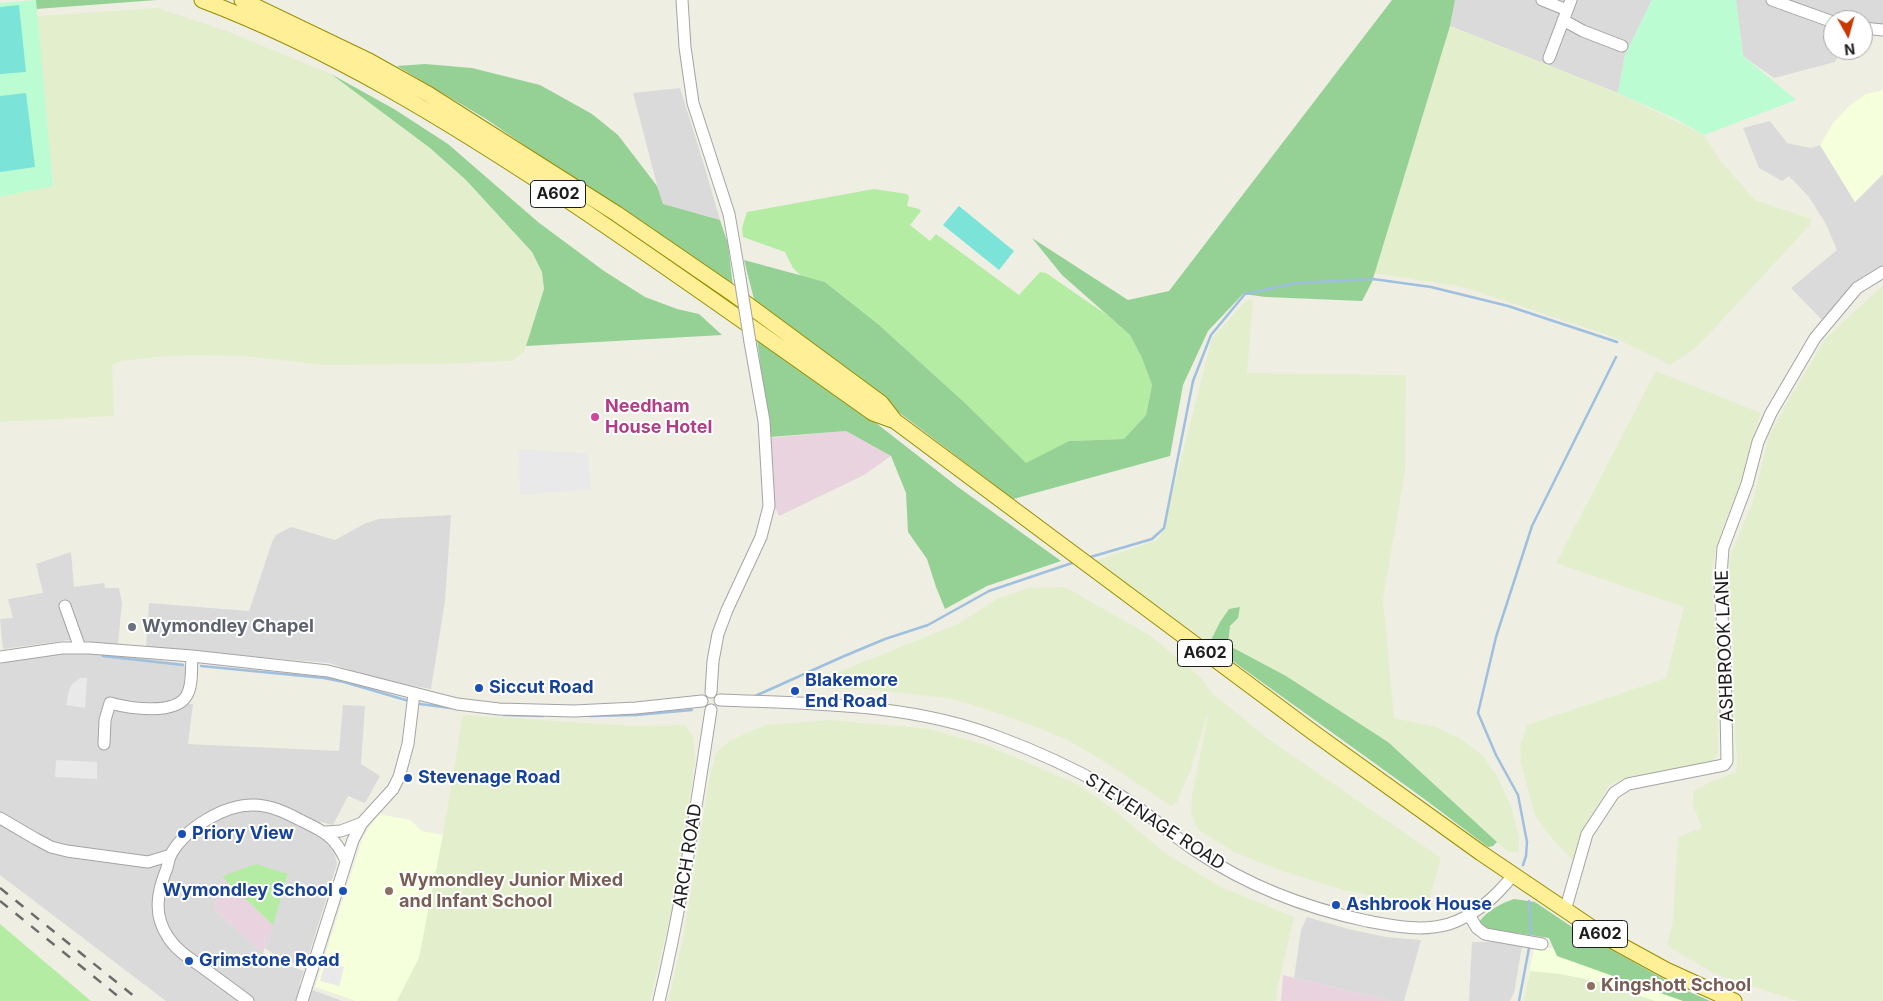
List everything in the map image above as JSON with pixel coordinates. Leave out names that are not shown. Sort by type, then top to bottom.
[{"type":"main road","name":"A602","points":[[202,0],[244,16],[300,42],[421,106],[615,231],[873,413],[895,420]]},
{"type":"main road","name":"A602","points":[[242,0],[361,57],[428,94],[609,209],[732,293],[881,403],[895,420],[1096,572],[1314,733],[1513,875],[1604,936],[1666,970],[1734,1001]]},
{"type":"street","points":[[682,0],[684,47],[692,103],[729,214],[764,421],[769,506],[761,537],[718,634],[713,661],[711,692]]},
{"type":"street","points":[[1542,0],[1567,10],[1584,31],[1622,46]]},
{"type":"street","points":[[1772,0],[1823,18]]},
{"type":"street","points":[[1549,58],[1567,10]]},
{"type":"street","name":"ASHBROOK LANE","points":[[1565,910],[1587,834],[1614,793],[1628,784],[1710,769],[1724,765],[1727,761],[1725,656],[1720,589],[1724,548],[1747,484],[1758,442],[1771,413],[1815,338],[1857,288],[1883,272]]},
{"type":"street","points":[[65,606],[80,648]]},
{"type":"street","points":[[0,657],[62,648],[192,656],[328,671],[457,704],[511,710],[574,711],[702,702]]},
{"type":"street","points":[[104,744],[105,720],[110,703],[145,709],[178,704],[186,698],[189,691],[192,656]]},
{"type":"street","points":[[711,692],[715,693],[720,700],[716,709],[711,710],[704,706],[702,702],[706,693],[711,692]]},
{"type":"street","points":[[302,1001],[353,840],[362,823],[388,796],[399,777],[406,757],[414,694]]},
{"type":"street","name":"STEVENAGE ROAD","points":[[720,700],[877,709],[932,718],[996,736],[1047,756],[1110,788],[1213,861],[1274,893],[1330,913],[1413,929],[1447,924],[1469,915],[1488,903],[1513,875]]},
{"type":"street","name":"ARCH ROAD","points":[[659,1001],[672,948],[688,862],[711,710]]},
{"type":"street","points":[[248,1001],[178,950],[168,938],[158,912],[158,897],[171,854],[190,832],[209,818],[247,805],[273,807],[326,832],[338,846],[346,861]]},
{"type":"street","points":[[0,818],[51,847],[83,854],[148,862],[171,854]]},
{"type":"street","points":[[326,832],[341,831],[362,823]]},
{"type":"street","points":[[148,862],[162,879]]},
{"type":"street","points":[[1469,915],[1477,928],[1485,934],[1542,944]]},
{"type":"shaded area","points":[[1455,0],[1652,0],[1625,55],[1618,93],[1450,26]]},
{"type":"shaded area","points":[[1736,0],[1883,0],[1883,26],[1873,25],[1873,10],[1823,10],[1823,60],[1836,60],[1835,62],[1774,78],[1743,56]]},
{"type":"shaded area","points":[[19,5],[26,72],[0,74],[0,7]]},
{"type":"shaded area","points":[[157,8],[229,32],[331,74],[430,148],[466,180],[532,252],[542,272],[544,289],[524,352],[512,361],[439,364],[325,365],[243,356],[193,355],[122,361],[112,365],[114,416],[0,422],[0,197],[53,186],[37,16]]},
{"type":"shaded area","points":[[1450,26],[1618,93],[1704,135],[1719,159],[1755,200],[1812,219],[1809,226],[1697,347],[1670,365],[1611,336],[1463,287],[1374,273]]},
{"type":"shaded area","points":[[680,88],[720,220],[662,204],[633,93]]},
{"type":"shaded area","points":[[1883,90],[1883,174],[1855,202],[1820,145],[1833,123],[1849,106],[1866,94]]},
{"type":"shaded area","points":[[26,93],[35,167],[0,172],[0,96]]},
{"type":"shaded area","points":[[1770,121],[1787,143],[1811,148],[1820,145],[1855,202],[1883,174],[1883,268],[1823,321],[1791,288],[1837,250],[1826,224],[1809,197],[1789,176],[1782,181],[1759,168],[1743,128]]},
{"type":"shaded area","points":[[959,206],[1014,251],[999,270],[943,225]]},
{"type":"shaded area","points":[[1883,285],[1883,1001],[1798,1001],[1715,974],[1667,946],[1673,920],[1678,837],[1702,828],[1693,805],[1693,791],[1736,772],[1733,702],[1734,654],[1727,580],[1730,556],[1753,501],[1769,436],[1826,338]]},
{"type":"shaded area","points":[[1253,299],[1247,373],[1406,375],[1405,471],[1383,599],[1394,718],[1435,727],[1461,739],[1482,755],[1499,779],[1512,810],[1519,837],[1519,852],[1508,852],[1388,742],[1286,676],[1228,645],[1230,626],[1238,618],[1220,622],[1209,644],[1095,561],[1157,540],[1162,533],[1212,338],[1245,302]]},
{"type":"shaded area","points":[[1656,371],[1761,413],[1753,436],[1742,489],[1725,521],[1715,553],[1711,578],[1718,658],[1718,753],[1713,762],[1629,777],[1609,785],[1584,832],[1572,860],[1547,833],[1535,815],[1521,763],[1520,747],[1527,725],[1666,678],[1684,607],[1556,563]]},
{"type":"shaded area","points":[[846,431],[891,456],[864,475],[779,516],[776,509],[771,508],[767,438]]},
{"type":"shaded area","points":[[519,450],[588,453],[591,490],[520,494]]},
{"type":"shaded area","points":[[451,515],[445,601],[431,689],[381,680],[329,663],[146,647],[149,603],[249,611],[272,542],[276,535],[291,527],[335,540],[366,523],[379,519]]},
{"type":"shaded area","points":[[71,552],[74,587],[104,583],[105,588],[119,588],[122,603],[118,644],[69,640],[3,649],[0,619],[13,618],[8,599],[43,593],[36,564]]},
{"type":"shaded area","points":[[1065,587],[1151,636],[1201,678],[1212,693],[1267,738],[1441,858],[1429,900],[1416,902],[1392,900],[1340,889],[1282,871],[1236,853],[1198,830],[1191,813],[1192,796],[1210,706],[1190,771],[1177,802],[1171,806],[1110,765],[1064,738],[1001,714],[953,699],[878,690],[811,688],[812,683],[958,624],[997,599],[1028,588]]},
{"type":"shaded area","points":[[97,653],[183,663],[186,668],[183,691],[189,704],[193,704],[188,744],[339,751],[343,705],[365,706],[361,764],[380,776],[365,803],[348,796],[333,825],[321,822],[315,835],[323,840],[331,849],[337,864],[305,967],[280,959],[265,948],[288,875],[224,875],[214,909],[263,953],[279,963],[304,971],[299,985],[342,1001],[166,1001],[0,875],[0,664],[36,656]]},
{"type":"shaded area","points":[[80,678],[87,678],[85,708],[66,705],[72,684]]},
{"type":"shaded area","points":[[463,715],[632,726],[684,725],[693,735],[695,760],[677,888],[650,1001],[397,1001],[419,958],[443,835]]},
{"type":"shaded area","points":[[831,720],[929,729],[989,746],[1079,785],[1114,810],[1165,853],[1221,887],[1294,917],[1276,1001],[668,1001],[684,935],[709,780],[716,752],[731,740],[765,725]]},
{"type":"shaded area","points":[[56,760],[97,762],[97,779],[55,777]]},
{"type":"shaded area","name":"Wymondley Junior Mixed and Infant School","points":[[379,814],[410,820],[422,831],[443,835],[419,958],[397,1001],[356,1001],[315,987],[363,837]]},
{"type":"shaded area","points":[[223,878],[273,925],[263,953],[214,909]]},
{"type":"shaded area","points":[[1307,917],[1348,929],[1386,937],[1421,940],[1404,1001],[1392,1001],[1294,978],[1301,930]]},
{"type":"shaded area","points":[[1472,942],[1498,942],[1522,946],[1514,993],[1510,1001],[1469,1001]]},
{"type":"shaded area","name":"Kingshott School","points":[[1551,948],[1698,1001],[1523,1001],[1534,949]]},
{"type":"shaded area","points":[[326,961],[344,967],[339,986],[320,981]]},
{"type":"shaded area","points":[[1530,971],[1560,974],[1596,981],[1655,1001],[1523,1001]]},
{"type":"shaded area","points":[[1283,975],[1294,978],[1392,1001],[1281,1001]]},
{"type":"green space","points":[[36,0],[157,0],[36,9]]},
{"type":"green space","points":[[36,0],[53,186],[0,197],[0,3]]},
{"type":"green space","points":[[1392,0],[1455,0],[1450,26],[1372,282],[1362,301],[1266,297],[1243,294],[1208,331],[1183,385],[1170,456],[1013,499],[755,303],[744,260],[825,282],[878,324],[965,403],[1026,463],[1069,441],[1124,439],[1146,415],[1152,385],[1142,358],[1130,335],[1062,275],[1032,238],[1128,300],[1169,291]]},
{"type":"green space","points":[[1652,0],[1736,0],[1743,56],[1796,100],[1704,135],[1674,118],[1618,93],[1625,55]]},
{"type":"green space","points":[[425,64],[472,68],[540,85],[592,114],[618,135],[657,186],[663,204],[720,220],[728,244],[733,287],[486,119],[397,66]]},
{"type":"green space","points":[[331,74],[394,109],[448,144],[538,222],[604,271],[645,297],[677,309],[699,314],[722,335],[526,346],[544,289],[542,272],[532,252],[466,180],[430,148]]},
{"type":"green space","points":[[874,189],[907,194],[909,197],[907,206],[921,211],[910,225],[930,241],[936,234],[1019,295],[1040,272],[1046,273],[1107,315],[1130,335],[1142,358],[1152,385],[1146,415],[1124,439],[1069,441],[1026,464],[965,403],[878,324],[825,282],[801,276],[793,268],[785,252],[743,237],[742,228],[747,212]]},
{"type":"green space","points":[[757,339],[867,416],[958,487],[1061,561],[987,586],[945,609],[927,559],[908,532],[906,493],[891,456],[846,431],[770,437]]},
{"type":"green space","points":[[1240,607],[1238,618],[1230,626],[1228,645],[1286,676],[1388,742],[1497,842],[1493,846],[1488,847],[1209,644],[1229,609]]},
{"type":"green space","points":[[256,864],[288,874],[273,925],[223,878],[223,876]]},
{"type":"green space","points":[[1514,899],[1535,902],[1578,931],[1676,986],[1710,1001],[1683,1001],[1557,956],[1549,938],[1517,933],[1488,932],[1479,922],[1495,908]]},
{"type":"green space","points":[[0,924],[91,1001],[0,1001]]},
{"type":"waterway","points":[[1087,558],[1152,539],[1164,528],[1193,381],[1211,335],[1245,294],[1296,283],[1373,279],[1431,287],[1508,306],[1617,342]]},
{"type":"waterway","points":[[1523,865],[1527,842],[1518,795],[1496,755],[1478,713],[1496,637],[1532,526],[1616,357]]},
{"type":"waterway","points":[[753,697],[885,639],[928,625],[989,591],[1075,562]]},
{"type":"waterway","points":[[103,656],[183,665]]},
{"type":"waterway","points":[[201,666],[324,678],[409,701]]},
{"type":"waterway","points":[[420,704],[451,708]]},
{"type":"waterway","points":[[589,716],[636,715],[692,710]]},
{"type":"waterway","points":[[504,715],[543,716]]},
{"type":"waterway","points":[[1529,901],[1531,934]]},
{"type":"waterway","points":[[1519,1001],[1529,948]]},
{"type":"railway","points":[[0,888],[140,1001]]},
{"type":"railway","points":[[0,901],[124,1001]]},
{"type":"place","name":"Needham House Hotel","points":[[595,417]]},
{"type":"place","name":"Wymondley Chapel","points":[[132,627]]},
{"type":"place","name":"Siccut Road","points":[[479,688]]},
{"type":"place","name":"Blakemore End Road","points":[[795,691]]},
{"type":"place","name":"Stevenage Road","points":[[408,778]]},
{"type":"place","name":"Priory View","points":[[182,834]]},
{"type":"place","name":"Wymondley School","points":[[343,891]]},
{"type":"place","name":"Wymondley Junior Mixed and Infant School","points":[[389,891]]},
{"type":"place","name":"Ashbrook House","points":[[1336,905]]},
{"type":"place","name":"Grimstone Road","points":[[189,961]]},
{"type":"place","name":"Kingshott School","points":[[1591,986]]}]
